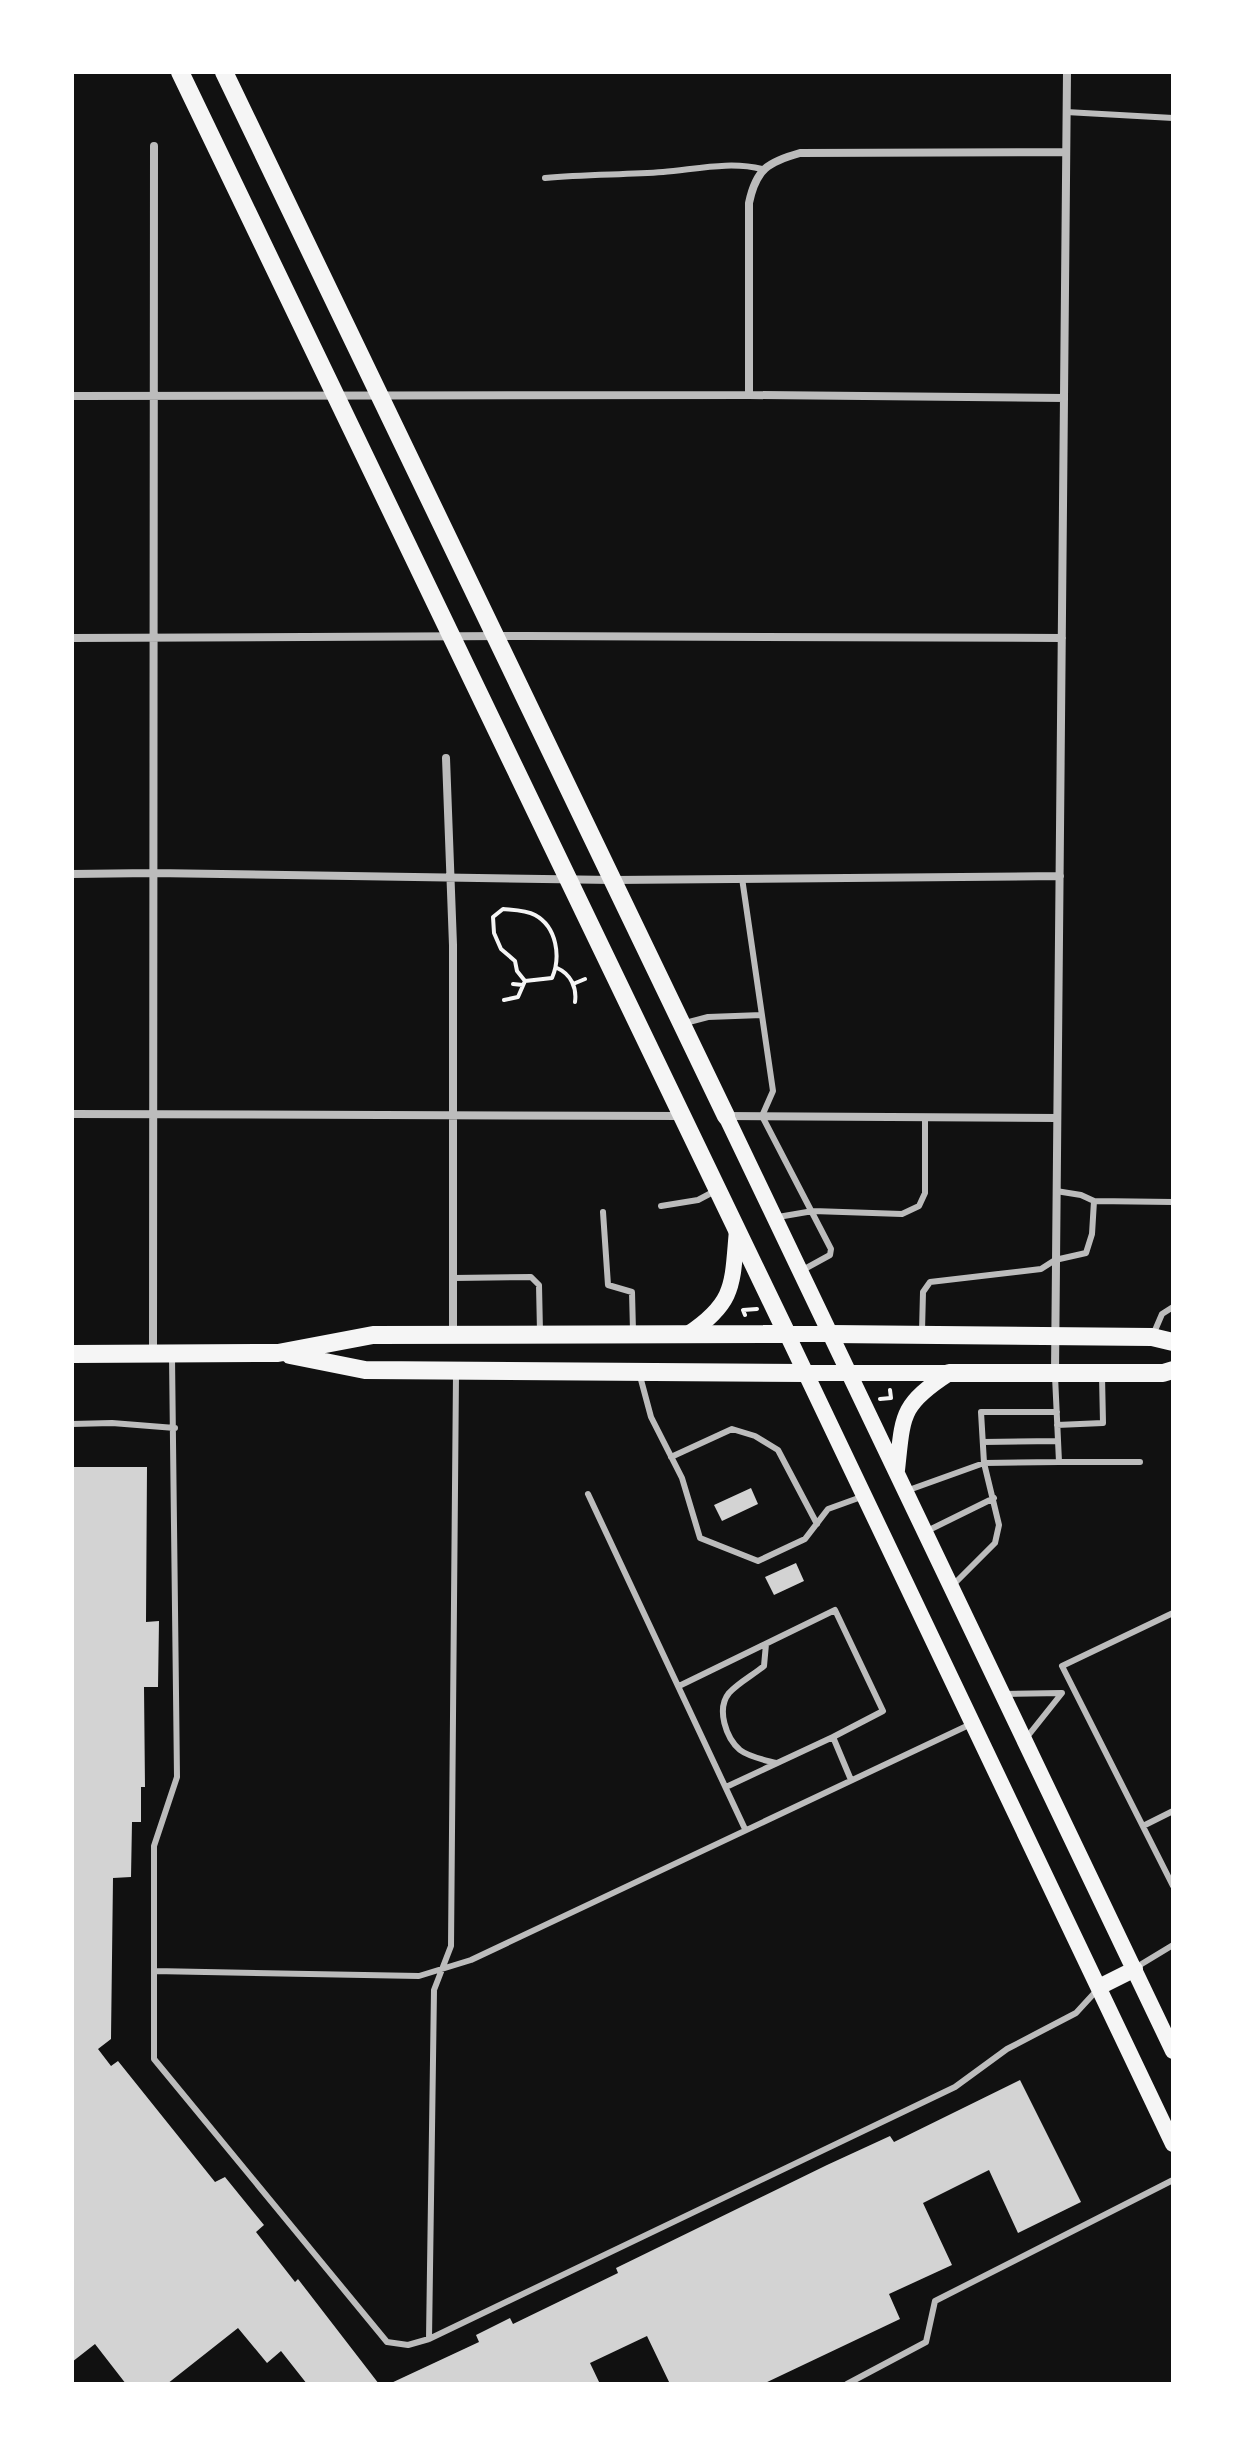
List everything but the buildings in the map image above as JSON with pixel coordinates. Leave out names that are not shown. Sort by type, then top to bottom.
[{"type":"main road","points":[[180,72],[974,1723],[1173,2144]]},
{"type":"main road","points":[[224,72],[1173,2051]]},
{"type":"main road","points":[[688,1334],[707,1321],[726,1301],[733,1277],[737,1230]]},
{"type":"main road","points":[[72,1354],[278,1353],[373,1335],[1055,1335],[1152,1337],[1173,1342]]},
{"type":"main road","points":[[278,1353],[365,1370],[806,1373],[1163,1373],[1173,1370]]},
{"type":"main road","points":[[897,1472],[906,1412],[923,1390],[949,1373]]},
{"type":"main road","points":[[1099,1987],[1135,1969]]},
{"type":"street","points":[[1055,1372],[1067,72]]},
{"type":"street","points":[[154,146],[153,1115],[163,1353]]},
{"type":"street","points":[[749,395],[749,203],[753,184],[762,169],[776,160],[800,153],[1066,152]]},
{"type":"street","points":[[72,396],[1064,398]]},
{"type":"street","points":[[72,638],[1062,638]]},
{"type":"street","points":[[446,758],[453,945],[453,1335]]},
{"type":"street","points":[[72,874],[613,880],[1060,876]]},
{"type":"street","points":[[72,1114],[682,1116]]},
{"type":"street","points":[[726,1116],[1057,1118]]},
{"type":"lane","points":[[1066,112],[1173,118]]},
{"type":"lane","points":[[545,178],[742,164],[762,169]]},
{"type":"lane","points":[[742,878],[773,1091],[762,1116],[831,1249],[830,1255],[800,1271]]},
{"type":"lane","points":[[682,1024],[708,1017],[762,1015]]},
{"type":"lane","points":[[774,1217],[813,1211],[902,1214],[919,1206],[925,1193],[925,1117]]},
{"type":"lane","points":[[661,1206],[698,1200],[718,1190]]},
{"type":"lane","points":[[1056,1191],[1081,1195],[1094,1201],[1173,1202]]},
{"type":"lane","points":[[922,1334],[923,1292],[930,1282],[1041,1269],[1055,1260],[1086,1253],[1092,1234],[1094,1201]]},
{"type":"lane","points":[[603,1212],[608,1285],[632,1292],[633,1334]]},
{"type":"lane","points":[[453,1278],[531,1277],[539,1285],[540,1335]]},
{"type":"lane","points":[[1152,1337],[1162,1314],[1173,1307]]},
{"type":"lane","points":[[163,1353],[175,1428],[177,1777],[154,1846],[154,2059],[387,2342],[408,2345],[429,2339],[955,2087],[1007,2049],[1076,2013],[1099,1987]]},
{"type":"lane","points":[[429,2339],[434,1990],[451,1946],[456,1371]]},
{"type":"lane","points":[[639,1372],[651,1417],[682,1478],[700,1538],[758,1561],[805,1539],[828,1509],[865,1496]]},
{"type":"lane","points":[[1055,1372],[1059,1462]]},
{"type":"lane","points":[[1057,1425],[1103,1423],[1102,1372]]},
{"type":"lane","points":[[952,1587],[995,1543],[999,1525],[984,1463],[981,1412],[1057,1412]]},
{"type":"lane","points":[[72,1424],[112,1423],[175,1428]]},
{"type":"lane","points":[[671,1457],[732,1429],[755,1436],[778,1450],[817,1524]]},
{"type":"lane","points":[[983,1442],[1058,1441]]},
{"type":"lane","points":[[906,1491],[984,1463],[1140,1462]]},
{"type":"lane","points":[[588,1494],[745,1829]]},
{"type":"lane","points":[[925,1532],[994,1498]]},
{"type":"lane","points":[[679,1686],[835,1610],[883,1711],[726,1787]]},
{"type":"lane","points":[[1173,1613],[1062,1666],[1173,1886]]},
{"type":"lane","points":[[766,1644],[764,1666],[731,1691],[724,1700],[722,1712],[738,1748],[776,1763]]},
{"type":"lane","points":[[1003,1694],[1062,1693],[1073,1688]]},
{"type":"lane","points":[[1025,1740],[1062,1693]]},
{"type":"lane","points":[[154,1971],[419,1976],[471,1960],[974,1723]]},
{"type":"lane","points":[[833,1737],[851,1780]]},
{"type":"lane","points":[[1143,1826],[1173,1811]]},
{"type":"lane","points":[[1135,1969],[1173,1945]]},
{"type":"lane","points":[[847,2384],[926,2342],[935,2301],[1173,2180]]},
{"type":"path","points":[[513,984],[524,983],[540,981],[552,978],[556,967],[556,942],[549,928],[535,915],[503,909],[493,917],[494,933],[501,949],[515,961],[524,983]]},
{"type":"path","points":[[556,967],[573,984],[575,1002]]},
{"type":"path","points":[[573,984],[585,979]]},
{"type":"path","points":[[504,1000],[518,997],[524,983]]},
{"type":"path","points":[[747,1321],[743,1310],[757,1309]]},
{"type":"path","points":[[878,1400],[891,1398],[889,1388]]}]
